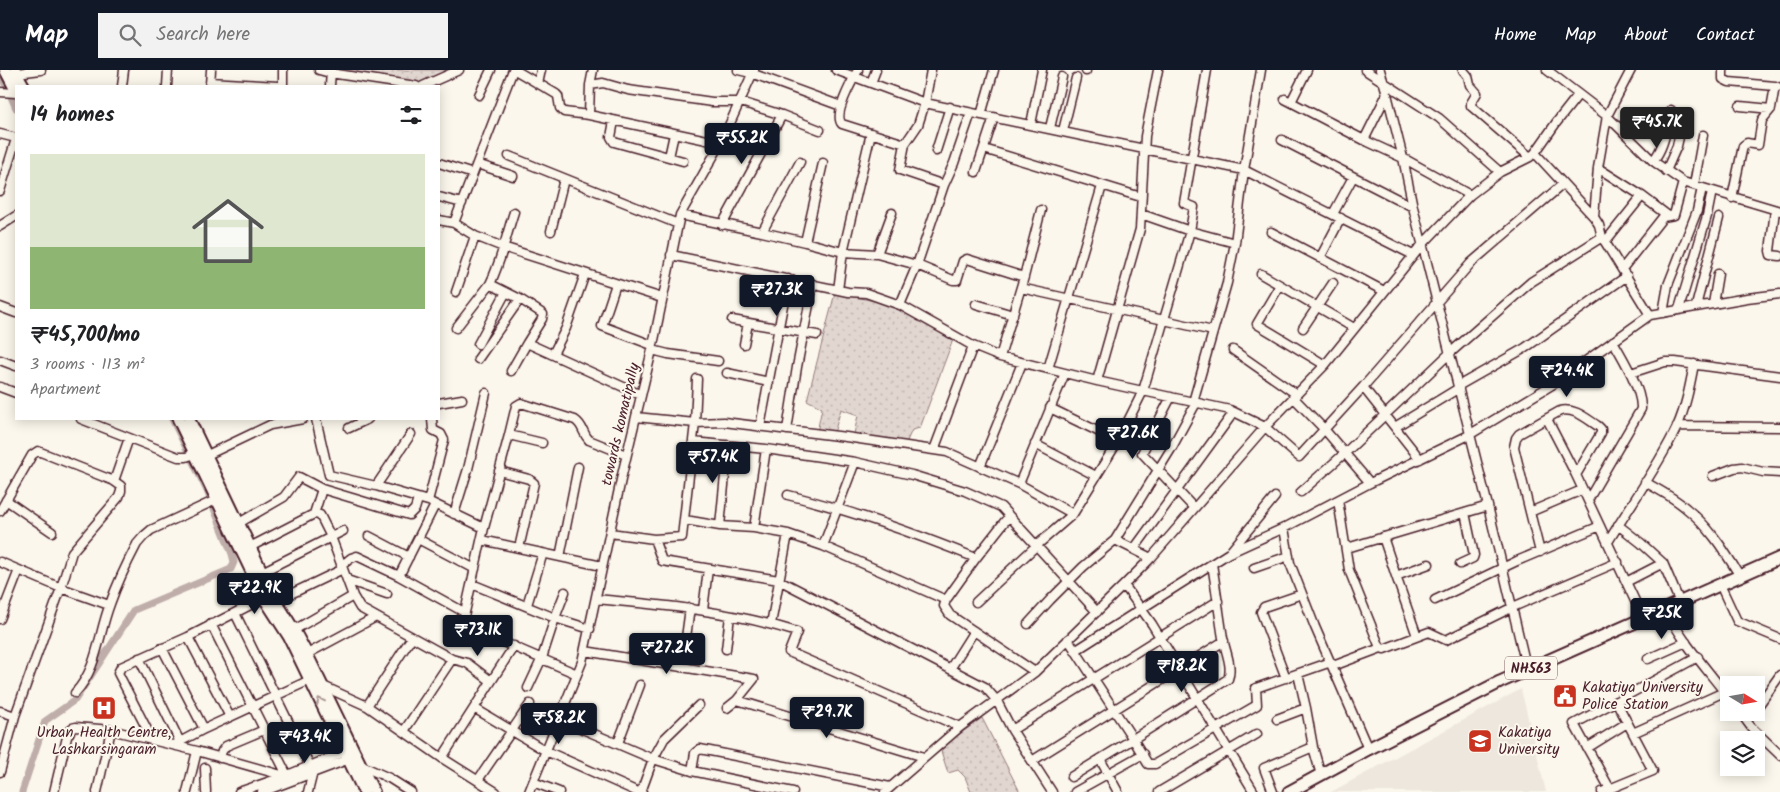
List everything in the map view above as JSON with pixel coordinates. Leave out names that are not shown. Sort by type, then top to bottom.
[{"type":"highway","name":"NH563","points":[[1289,792],[1368,748],[1527,670],[1643,618],[1667,612],[1680,603],[1780,558]]},
{"type":"highway","name":"NH563","points":[[1302,792],[1504,687],[1667,612],[1723,591],[1780,565]]},
{"type":"main road","points":[[5,70],[10,92]]},
{"type":"main road","points":[[16,72],[23,85]]},
{"type":"main road","points":[[178,420],[196,456],[213,501],[248,551]]},
{"type":"main road","points":[[188,420],[196,456],[238,523],[248,551],[258,571],[307,654],[323,686],[352,756],[364,792]]},
{"type":"main road","points":[[258,571],[264,598],[289,637],[310,680],[374,792]]},
{"type":"street","points":[[16,72],[41,70]]},
{"type":"street","points":[[122,85],[124,70]]},
{"type":"street","points":[[167,85],[168,70]]},
{"type":"street","points":[[211,70],[210,84],[244,85]]},
{"type":"street","points":[[282,70],[283,85]]},
{"type":"street","points":[[319,70],[410,85]]},
{"type":"street","points":[[425,85],[459,70]]},
{"type":"street","points":[[480,95],[491,70]]},
{"type":"street","points":[[454,223],[514,70],[558,96],[562,110],[589,114],[721,143]]},
{"type":"street","points":[[538,84],[541,70]]},
{"type":"street","points":[[589,114],[590,85],[593,70]]},
{"type":"street","points":[[738,70],[754,72],[841,106]]},
{"type":"street","points":[[836,70],[856,73],[871,84],[925,103],[1244,170],[1414,255]]},
{"type":"street","points":[[871,84],[876,70]]},
{"type":"street","points":[[931,70],[925,103],[918,125],[905,144],[900,170],[944,185]]},
{"type":"street","points":[[981,115],[994,70]]},
{"type":"street","points":[[1031,124],[1042,70]]},
{"type":"street","points":[[1097,381],[1140,228],[1145,136],[1158,70]]},
{"type":"street","points":[[976,602],[1073,514],[1118,441],[1144,391],[1190,231],[1194,207],[1184,203],[1207,70]]},
{"type":"street","points":[[1028,624],[1083,567],[1115,540],[1184,427],[1195,402],[1227,283],[1235,243],[1244,170],[1261,70]]},
{"type":"street","points":[[1307,70],[1288,101],[1403,158],[1470,195]]},
{"type":"street","points":[[1365,70],[1439,118],[1500,172]]},
{"type":"street","points":[[1380,70],[1388,94],[1422,245],[1459,387],[1527,670]]},
{"type":"street","points":[[1463,70],[1468,76],[1470,85],[1477,93],[1471,106],[1532,155],[1594,217],[1604,239],[1650,315]]},
{"type":"street","points":[[1547,70],[1608,116],[1666,172],[1683,182],[1777,211],[1770,252],[1771,255],[1780,256]]},
{"type":"street","points":[[1594,217],[1598,168],[1608,116],[1631,70]]},
{"type":"street","points":[[1723,70],[1723,79],[1729,82],[1777,87],[1771,109],[1761,124],[1758,145],[1755,146],[1747,143],[1743,146],[1732,198]]},
{"type":"street","points":[[330,85],[331,72]]},
{"type":"street","name":"towards komatipally","points":[[529,792],[578,674],[585,650],[626,455],[652,347],[680,215],[721,143],[754,72]]},
{"type":"street","points":[[856,73],[841,106],[839,122],[870,134],[905,144]]},
{"type":"street","points":[[1050,128],[1062,77]]},
{"type":"street","points":[[1063,131],[1076,78]]},
{"type":"street","points":[[590,85],[602,83],[628,90],[703,100],[741,102],[820,130]]},
{"type":"street","points":[[1364,140],[1388,94]]},
{"type":"street","points":[[692,771],[695,753],[700,749],[888,790],[960,727],[1035,672],[1151,558],[1265,426],[1325,365],[1422,245],[1470,195],[1500,172],[1532,155],[1578,94]]},
{"type":"street","points":[[1740,106],[1771,109]]},
{"type":"street","points":[[936,151],[950,107]]},
{"type":"street","points":[[1654,162],[1663,146],[1671,110]]},
{"type":"street","points":[[900,305],[917,265],[971,113]]},
{"type":"street","points":[[722,225],[782,115]]},
{"type":"street","points":[[1666,172],[1677,146],[1684,115]]},
{"type":"street","points":[[976,172],[994,117]]},
{"type":"street","points":[[614,121],[611,137],[614,142],[683,161]]},
{"type":"street","points":[[0,134],[15,138]]},
{"type":"street","points":[[669,157],[674,134]]},
{"type":"street","points":[[838,290],[843,252],[870,134]]},
{"type":"street","points":[[1663,313],[1668,285],[1697,211],[1703,135]]},
{"type":"street","points":[[1282,140],[1413,207]]},
{"type":"street","points":[[0,191],[15,141]]},
{"type":"street","points":[[984,149],[1141,197]]},
{"type":"street","points":[[509,156],[678,224]]},
{"type":"street","points":[[762,232],[800,162]]},
{"type":"street","points":[[805,242],[823,163]]},
{"type":"street","points":[[440,164],[473,174]]},
{"type":"street","points":[[477,164],[513,176]]},
{"type":"street","points":[[1598,168],[1642,196],[1667,215]]},
{"type":"street","points":[[1320,258],[1353,177]]},
{"type":"street","points":[[551,231],[564,179]]},
{"type":"street","points":[[1395,427],[1525,348],[1624,272],[1663,217],[1674,215],[1683,182]]},
{"type":"street","points":[[671,255],[838,290],[866,293],[900,305],[973,346],[1000,357],[1234,412],[1265,426],[1300,457],[1472,263],[1563,184]]},
{"type":"street","points":[[1048,369],[1102,186]]},
{"type":"street","points":[[1679,309],[1707,216],[1712,191]]},
{"type":"street","points":[[1301,492],[1450,353],[1531,282],[1604,239],[1642,196]]},
{"type":"street","points":[[440,197],[462,203]]},
{"type":"street","points":[[1000,357],[1021,288],[1041,210]]},
{"type":"street","points":[[456,328],[490,284],[498,269],[514,212]]},
{"type":"street","points":[[877,254],[892,213]]},
{"type":"street","points":[[1141,214],[1190,231],[1235,243]]},
{"type":"street","points":[[680,215],[762,232],[843,252],[877,254],[917,265],[955,281],[958,278],[963,261],[970,259],[1024,277]]},
{"type":"street","points":[[0,226],[15,217]]},
{"type":"street","points":[[1696,306],[1719,218]]},
{"type":"street","points":[[440,220],[454,223],[475,236],[503,247],[662,298]]},
{"type":"street","points":[[1271,232],[1384,291]]},
{"type":"street","points":[[456,292],[475,236]]},
{"type":"street","points":[[553,354],[566,328],[585,274]]},
{"type":"street","points":[[1260,274],[1354,328]]},
{"type":"street","points":[[1713,304],[1718,274]]},
{"type":"street","points":[[760,427],[788,279]]},
{"type":"street","points":[[1303,328],[1333,283]]},
{"type":"street","points":[[490,284],[520,299],[543,314],[511,371]]},
{"type":"street","points":[[616,284],[602,326],[668,354],[718,361]]},
{"type":"street","points":[[787,430],[813,284]]},
{"type":"street","points":[[1280,284],[1258,324],[1325,365]]},
{"type":"street","points":[[1021,288],[1213,331]]},
{"type":"street","points":[[478,344],[506,292]]},
{"type":"street","points":[[1075,651],[1229,553],[1284,528],[1370,482],[1469,435],[1555,383],[1650,315],[1696,306],[1780,294]]},
{"type":"street","points":[[478,359],[520,299]]},
{"type":"street","points":[[976,304],[1013,315]]},
{"type":"street","points":[[0,307],[15,313]]},
{"type":"street","points":[[732,320],[817,335]]},
{"type":"street","points":[[744,344],[748,323]]},
{"type":"street","points":[[1588,500],[1641,409],[1641,402],[1631,373],[1614,341]]},
{"type":"street","points":[[527,343],[641,395]]},
{"type":"street","points":[[934,450],[973,346]]},
{"type":"street","points":[[1233,350],[1295,396],[1370,482]]},
{"type":"street","points":[[0,360],[15,366]]},
{"type":"street","points":[[1631,373],[1664,362],[1694,364],[1780,376]]},
{"type":"street","points":[[980,467],[1022,363]]},
{"type":"street","points":[[1608,542],[1677,426],[1688,394],[1694,364]]},
{"type":"street","points":[[728,373],[769,382]]},
{"type":"street","points":[[1019,484],[1065,373]]},
{"type":"street","points":[[610,533],[654,539],[682,537],[695,423],[697,379]]},
{"type":"street","points":[[0,387],[15,393]]},
{"type":"street","points":[[1363,387],[1420,459]]},
{"type":"street","points":[[454,514],[468,468],[486,393]]},
{"type":"street","points":[[1171,397],[1142,453],[1194,508]]},
{"type":"street","points":[[440,403],[462,399]]},
{"type":"street","points":[[578,674],[468,627],[463,621],[464,612],[516,406],[521,403],[575,420],[581,424],[585,437],[589,440],[626,455]]},
{"type":"street","points":[[1050,408],[1118,441]]},
{"type":"street","points":[[1540,552],[1514,442],[1519,434],[1560,411],[1571,410],[1601,429],[1601,433],[1576,475]]},
{"type":"street","points":[[1134,549],[1234,412]]},
{"type":"street","points":[[636,417],[695,423],[724,422],[846,436],[946,452],[1019,484],[1073,514]]},
{"type":"street","points":[[1547,419],[1618,562],[1643,618]]},
{"type":"street","points":[[84,420],[178,457],[196,456],[270,426],[298,420]]},
{"type":"street","points":[[316,420],[329,475],[376,486],[432,503],[484,528]]},
{"type":"street","points":[[348,428],[366,420]]},
{"type":"street","points":[[399,576],[418,538],[432,503],[444,440],[441,434],[433,430],[432,420]]},
{"type":"street","points":[[1677,426],[1780,427]]},
{"type":"street","points":[[376,486],[411,434]]},
{"type":"street","points":[[509,435],[542,443]]},
{"type":"street","points":[[114,481],[129,438]]},
{"type":"street","points":[[693,442],[766,449],[855,462],[912,475],[965,491],[1001,507],[1097,612]]},
{"type":"street","points":[[1035,444],[1096,476]]},
{"type":"street","points":[[720,526],[728,445]]},
{"type":"street","points":[[754,528],[766,449]]},
{"type":"street","points":[[0,511],[32,455],[38,451],[114,481],[120,486],[122,491],[72,552],[15,716],[0,772]]},
{"type":"street","points":[[823,546],[855,462]]},
{"type":"street","points":[[560,557],[578,467]]},
{"type":"street","points":[[1713,476],[1742,467],[1762,472],[1780,473]]},
{"type":"street","points":[[499,471],[529,478],[534,483],[519,548]]},
{"type":"street","points":[[238,523],[284,497],[298,477],[322,489],[409,515],[415,509],[418,499]]},
{"type":"street","points":[[1645,482],[1666,494],[1694,515],[1722,548],[1740,576]]},
{"type":"street","points":[[314,514],[322,489]]},
{"type":"street","points":[[1530,512],[1582,490]]},
{"type":"street","points":[[788,495],[838,507],[914,533],[976,558]]},
{"type":"street","points":[[1229,553],[1275,497]]},
{"type":"street","points":[[6,500],[52,532]]},
{"type":"street","points":[[1338,500],[1349,570],[1381,648]]},
{"type":"street","points":[[75,693],[91,669],[110,605],[131,556],[144,536],[151,530],[213,501]]},
{"type":"street","points":[[1346,548],[1488,506]]},
{"type":"street","points":[[1460,564],[1473,558],[1474,555],[1465,513]]},
{"type":"street","points":[[248,551],[314,514],[320,515],[331,537],[353,596],[360,608],[452,659],[467,663],[491,681]]},
{"type":"street","points":[[1010,516],[976,558],[946,600],[944,606],[950,615],[1035,672]]},
{"type":"street","points":[[685,520],[788,534],[823,546],[946,600]]},
{"type":"street","points":[[1434,600],[1517,561],[1600,526]]},
{"type":"street","points":[[1618,526],[1663,563],[1680,603]]},
{"type":"street","points":[[1284,528],[1289,556],[1302,594],[1368,748]]},
{"type":"street","points":[[258,571],[343,531]]},
{"type":"street","points":[[771,624],[788,534]]},
{"type":"street","points":[[369,536],[409,557]]},
{"type":"street","points":[[1382,537],[1417,636]]},
{"type":"street","points":[[418,538],[475,569]]},
{"type":"street","points":[[654,539],[662,562],[780,580],[985,687],[997,701],[1012,730],[1052,792]]},
{"type":"street","points":[[482,540],[602,566]]},
{"type":"street","points":[[1115,540],[1151,558]]},
{"type":"street","points":[[527,605],[543,554]]},
{"type":"street","points":[[276,601],[342,568],[351,558],[357,556],[399,576],[464,612]]},
{"type":"street","points":[[1254,568],[1289,556]]},
{"type":"street","points":[[0,562],[61,588],[110,605]]},
{"type":"street","points":[[1068,639],[1148,764],[1155,764],[1257,705],[1256,688],[1381,648],[1390,648],[1429,632],[1446,640],[1512,607],[1618,562]]},
{"type":"street","points":[[1626,582],[1663,563]]},
{"type":"street","points":[[1071,777],[1228,680],[1230,666],[1224,641],[1212,564]]},
{"type":"street","points":[[1396,576],[1429,564]]},
{"type":"street","points":[[703,610],[708,569]]},
{"type":"street","points":[[1,614],[19,570]]},
{"type":"street","points":[[347,580],[387,594]]},
{"type":"street","points":[[472,584],[555,618],[590,629]]},
{"type":"street","points":[[1124,585],[1142,608],[1254,792]]},
{"type":"street","points":[[1723,591],[1737,621],[1780,639]]},
{"type":"street","points":[[528,688],[542,658],[565,592]]},
{"type":"street","points":[[1286,678],[1261,612],[1264,607],[1302,594]]},
{"type":"street","points":[[294,630],[353,596]]},
{"type":"street","points":[[152,740],[118,673],[120,667],[188,637],[264,598]]},
{"type":"street","points":[[596,599],[703,610],[771,624],[796,632],[789,652],[960,727]]},
{"type":"street","points":[[1012,730],[1218,601]]},
{"type":"street","points":[[685,645],[690,608]]},
{"type":"street","points":[[1667,612],[1686,642],[1720,687]]},
{"type":"street","points":[[235,613],[312,769],[308,792]]},
{"type":"street","points":[[726,649],[730,616]]},
{"type":"street","points":[[307,654],[376,617]]},
{"type":"street","points":[[211,624],[286,776]]},
{"type":"street","points":[[950,669],[974,631]]},
{"type":"street","points":[[188,637],[230,717]]},
{"type":"street","points":[[367,706],[412,637]]},
{"type":"street","points":[[1032,761],[1224,641]]},
{"type":"street","points":[[1648,659],[1686,642]]},
{"type":"street","points":[[442,758],[514,646]]},
{"type":"street","points":[[162,648],[204,729]]},
{"type":"street","points":[[585,650],[754,678],[737,700],[727,708]]},
{"type":"street","points":[[139,658],[177,744]]},
{"type":"street","points":[[1610,788],[1574,724],[1698,658]]},
{"type":"street","points":[[404,730],[452,659]]},
{"type":"street","points":[[1298,674],[1322,775]]},
{"type":"street","points":[[1765,696],[1780,675]]},
{"type":"street","points":[[177,744],[204,729],[277,697],[310,680]]},
{"type":"street","points":[[618,743],[640,685]]},
{"type":"street","points":[[323,686],[367,706],[442,758],[496,792]]},
{"type":"street","points":[[1633,734],[1720,698]]},
{"type":"street","points":[[737,700],[924,757]]},
{"type":"street","points":[[1602,792],[1653,771],[1616,701]]},
{"type":"street","points":[[478,780],[530,704]]},
{"type":"street","points":[[474,708],[546,751],[640,792],[653,759],[664,739],[699,704]]},
{"type":"street","points":[[1277,719],[1306,708]]},
{"type":"street","points":[[0,711],[15,716]]},
{"type":"street","points":[[559,719],[653,759],[692,771],[793,792]]},
{"type":"street","points":[[1747,722],[1779,751]]},
{"type":"street","points":[[1588,748],[1627,723]]},
{"type":"street","points":[[54,792],[66,737],[72,728],[76,727],[111,730],[177,744],[286,776]]},
{"type":"street","points":[[97,792],[111,730]]},
{"type":"street","points":[[220,758],[226,746],[264,730]]},
{"type":"street","points":[[1159,792],[1257,734]]},
{"type":"street","points":[[1273,792],[1264,768],[1314,747]]},
{"type":"street","points":[[187,792],[197,751]]},
{"type":"street","points":[[1075,792],[1143,754]]},
{"type":"street","points":[[239,792],[352,756],[411,792]]},
{"type":"street","points":[[1100,759],[1118,792]]},
{"type":"street","points":[[205,768],[206,792]]},
{"type":"street","points":[[262,792],[312,769]]},
{"type":"street","points":[[533,782],[559,792]]},
{"type":"shaded area","points":[[335,70],[454,70],[423,85],[335,72]]},
{"type":"shaded area","points":[[835,293],[885,303],[954,337],[920,428],[912,430],[906,443],[854,434],[858,415],[841,409],[834,433],[817,432],[822,408],[807,400]]},
{"type":"shaded area","name":"Kakatiya University","points":[[1521,689],[1546,792],[1331,792]]},
{"type":"shaded area","points":[[982,718],[1020,792],[971,792],[965,777],[958,770],[948,773],[940,748]]},
{"type":"waterway","points":[[0,72],[15,106]]},
{"type":"waterway","points":[[22,792],[45,721],[75,700],[134,610],[231,569],[234,562],[207,491],[172,420]]},
{"type":"place","name":"Kakatiya University Police Station","points":[[1565,696]]},
{"type":"place","name":"Urban Health Centre, Lashkarsingaram","points":[[104,708]]},
{"type":"place","name":"Kakatiya University","points":[[1480,741]]}]
